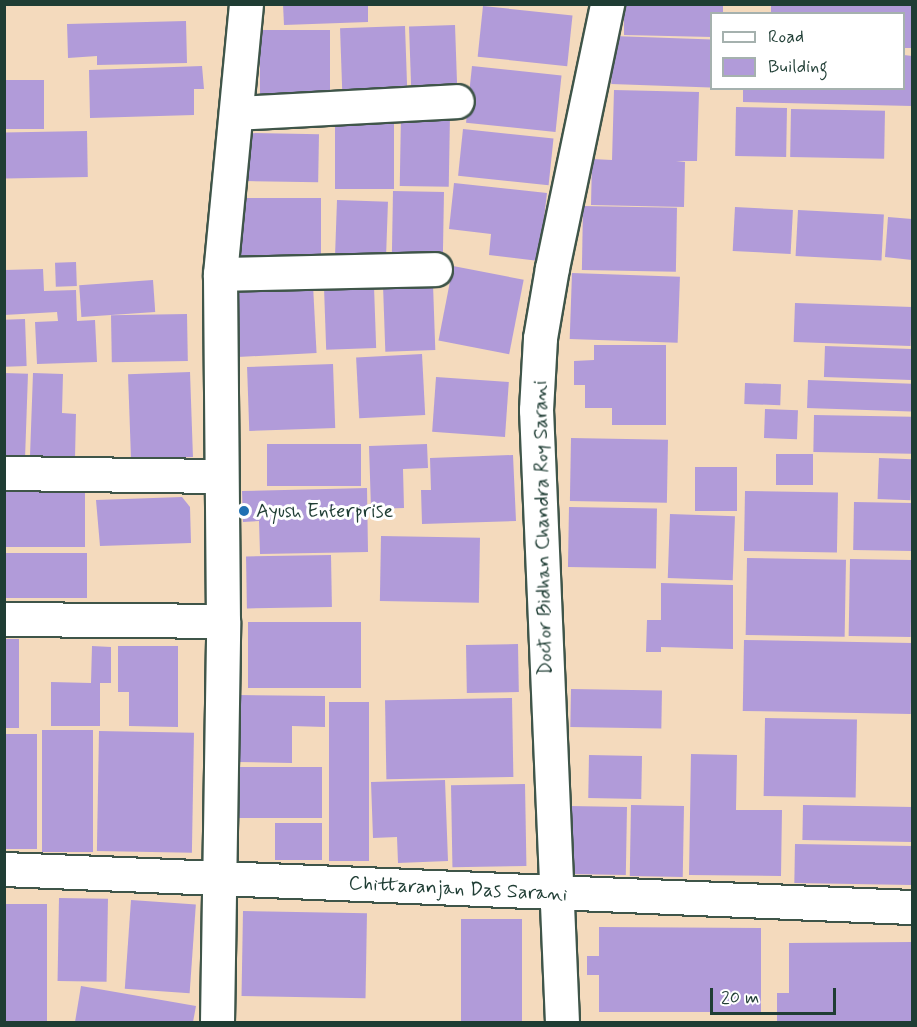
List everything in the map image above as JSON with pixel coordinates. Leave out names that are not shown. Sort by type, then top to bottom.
[{"type":"street","points":[[217,1023],[221,878],[223,621],[219,274],[246,4]]},
{"type":"street","name":"Doctor Bidhan Chandra Roy Sarani","points":[[562,1023],[536,410],[540,338],[607,4]]},
{"type":"street","points":[[236,113],[457,101]]},
{"type":"street","points":[[219,274],[435,269]]},
{"type":"street","points":[[4,473],[221,476]]},
{"type":"street","points":[[4,618],[223,621]]},
{"type":"street","name":"Chittaranjan Das Sarani","points":[[4,869],[912,907]]},
{"type":"building","points":[[283,4],[368,4],[368,22],[284,25]]},
{"type":"building","points":[[624,4],[723,4],[723,12],[710,12],[710,37],[624,35]]},
{"type":"building","points":[[771,4],[912,4],[912,48],[905,48],[905,12],[771,12]]},
{"type":"building","points":[[483,6],[573,15],[567,66],[478,57]]},
{"type":"building","points":[[186,21],[187,63],[97,65],[97,56],[68,58],[67,24]]},
{"type":"building","points":[[455,25],[457,91],[411,93],[409,27]]},
{"type":"building","points":[[405,26],[407,97],[343,99],[340,28]]},
{"type":"building","points":[[260,30],[330,30],[330,98],[260,98]]},
{"type":"building","points":[[613,36],[710,39],[710,87],[611,84]]},
{"type":"building","points":[[905,55],[912,56],[912,106],[743,102],[743,90],[905,90]]},
{"type":"building","points":[[202,66],[204,89],[194,89],[194,115],[90,118],[89,70]]},
{"type":"building","points":[[472,66],[562,75],[556,132],[466,123]]},
{"type":"building","points":[[4,80],[44,80],[44,129],[4,129]]},
{"type":"building","points":[[614,90],[699,92],[697,161],[676,161],[685,162],[684,207],[591,205],[592,159],[612,160]]},
{"type":"building","points":[[736,107],[787,108],[786,157],[735,156]]},
{"type":"building","points":[[791,109],[885,111],[884,159],[790,157]]},
{"type":"building","points":[[335,113],[394,113],[394,189],[335,189]]},
{"type":"building","points":[[401,114],[450,115],[449,187],[400,186]]},
{"type":"building","points":[[463,129],[554,139],[549,185],[458,176]]},
{"type":"building","points":[[87,131],[88,177],[5,178],[4,132]]},
{"type":"building","points":[[247,133],[319,134],[318,182],[246,181]]},
{"type":"building","points":[[454,183],[547,193],[539,261],[489,255],[491,234],[449,229]]},
{"type":"building","points":[[393,191],[444,192],[443,258],[392,257]]},
{"type":"building","points":[[237,198],[321,198],[321,260],[237,260]]},
{"type":"building","points":[[337,200],[388,202],[386,255],[335,253]]},
{"type":"building","points":[[583,206],[677,208],[676,272],[582,270]]},
{"type":"building","points":[[735,207],[793,210],[791,254],[733,251]]},
{"type":"building","points":[[798,210],[884,215],[881,260],[796,256]]},
{"type":"building","points":[[888,217],[912,219],[912,260],[885,257]]},
{"type":"building","points":[[76,262],[77,286],[56,287],[55,263]]},
{"type":"building","points":[[453,266],[524,280],[509,354],[438,341]]},
{"type":"building","points":[[43,269],[44,291],[76,290],[77,321],[95,320],[97,362],[37,364],[35,322],[58,321],[57,312],[4,315],[4,270]]},
{"type":"building","points":[[572,273],[680,277],[678,343],[570,339]]},
{"type":"building","points":[[153,280],[155,312],[81,317],[79,285]]},
{"type":"building","points":[[433,284],[435,350],[385,352],[383,286]]},
{"type":"building","points":[[313,285],[317,353],[238,357],[234,289]]},
{"type":"building","points":[[374,286],[376,348],[326,350],[324,288]]},
{"type":"building","points":[[795,303],[912,307],[911,346],[794,342]]},
{"type":"building","points":[[187,314],[188,361],[112,362],[111,315]]},
{"type":"building","points":[[25,319],[27,366],[6,367],[4,320]]},
{"type":"building","points":[[594,345],[666,345],[666,425],[612,425],[612,408],[585,408],[585,385],[574,385],[574,361],[594,360]]},
{"type":"building","points":[[825,346],[912,349],[911,380],[824,377]]},
{"type":"building","points":[[422,354],[425,415],[359,418],[356,357]]},
{"type":"building","points":[[333,364],[335,428],[249,431],[247,367]]},
{"type":"building","points":[[190,372],[193,457],[131,459],[128,374]]},
{"type":"building","points":[[4,373],[28,374],[25,457],[4,456]]},
{"type":"building","points":[[33,373],[63,374],[62,413],[76,414],[75,458],[30,456]]},
{"type":"building","points":[[436,377],[509,382],[505,437],[432,432]]},
{"type":"building","points":[[808,380],[912,384],[911,412],[807,408]]},
{"type":"building","points":[[745,383],[781,384],[780,405],[744,404]]},
{"type":"building","points":[[765,409],[798,410],[797,439],[764,438]]},
{"type":"building","points":[[814,415],[912,417],[911,454],[813,452]]},
{"type":"building","points":[[571,438],[668,440],[667,503],[570,501]]},
{"type":"building","points":[[267,444],[361,444],[361,486],[267,486]]},
{"type":"building","points":[[427,444],[428,468],[403,469],[404,508],[371,509],[369,446]]},
{"type":"building","points":[[776,454],[813,454],[813,485],[776,485]]},
{"type":"building","points":[[513,455],[516,521],[422,524],[421,490],[431,490],[430,458]]},
{"type":"building","points":[[879,458],[912,459],[911,500],[878,499]]},
{"type":"building","points":[[695,467],[737,467],[737,511],[695,511]]},
{"type":"building","points":[[367,488],[368,552],[260,554],[259,521],[243,522],[242,491]]},
{"type":"building","points":[[4,490],[85,490],[85,547],[4,547]]},
{"type":"building","points":[[745,491],[838,493],[837,553],[744,551]]},
{"type":"building","points":[[182,497],[190,507],[191,543],[100,546],[96,500]]},
{"type":"building","points":[[854,502],[912,503],[911,551],[853,550]]},
{"type":"building","points":[[569,507],[657,509],[656,569],[568,567]]},
{"type":"building","points":[[670,514],[735,516],[733,580],[668,578]]},
{"type":"building","points":[[381,536],[480,538],[479,603],[380,601]]},
{"type":"building","points":[[4,553],[87,553],[87,598],[4,598]]},
{"type":"building","points":[[331,555],[332,607],[247,608],[246,556]]},
{"type":"building","points":[[747,558],[846,560],[845,637],[746,635]]},
{"type":"building","points":[[850,559],[912,560],[911,637],[849,636]]},
{"type":"building","points":[[661,583],[733,585],[733,649],[661,647],[661,652],[646,652],[647,620],[661,620]]},
{"type":"building","points":[[248,622],[361,622],[361,688],[248,688]]},
{"type":"building","points":[[4,639],[19,639],[19,728],[4,728]]},
{"type":"building","points":[[744,640],[912,643],[911,714],[743,711]]},
{"type":"building","points":[[518,644],[519,692],[467,693],[466,645]]},
{"type":"building","points":[[92,646],[111,647],[111,683],[100,683],[100,726],[51,726],[51,682],[91,683]]},
{"type":"building","points":[[118,646],[178,646],[178,727],[129,726],[129,692],[118,692]]},
{"type":"building","points":[[571,689],[662,691],[661,729],[570,727]]},
{"type":"building","points":[[238,695],[325,696],[325,727],[292,726],[292,763],[237,762]]},
{"type":"building","points":[[512,698],[513,777],[386,779],[385,700]]},
{"type":"building","points":[[329,702],[369,702],[369,861],[329,861]]},
{"type":"building","points":[[765,718],[857,720],[856,798],[764,796]]},
{"type":"building","points":[[42,730],[93,730],[93,852],[42,852]]},
{"type":"building","points":[[99,731],[194,733],[192,853],[97,851]]},
{"type":"building","points":[[4,734],[37,734],[37,849],[4,849]]},
{"type":"building","points":[[691,754],[737,755],[736,810],[782,810],[781,876],[689,875]]},
{"type":"building","points":[[589,755],[642,756],[641,799],[588,798]]},
{"type":"building","points":[[238,767],[322,767],[322,818],[238,818]]},
{"type":"building","points":[[445,780],[448,861],[398,863],[397,837],[373,838],[371,782]]},
{"type":"building","points":[[525,784],[526,866],[452,867],[451,785]]},
{"type":"building","points":[[631,805],[684,806],[683,877],[630,876]]},
{"type":"building","points":[[803,805],[912,807],[911,842],[802,840]]},
{"type":"building","points":[[570,806],[627,807],[626,875],[569,874]]},
{"type":"building","points":[[275,823],[322,823],[322,860],[275,860]]},
{"type":"building","points":[[795,844],[912,846],[911,885],[794,883]]},
{"type":"building","points":[[59,898],[108,899],[107,982],[58,981]]},
{"type":"building","points":[[131,900],[196,905],[190,993],[125,989]]},
{"type":"building","points":[[4,904],[47,904],[47,1022],[4,1022]]},
{"type":"building","points":[[243,911],[367,913],[365,998],[242,996]]},
{"type":"building","points":[[461,919],[522,919],[522,1022],[461,1022]]},
{"type":"building","points":[[599,927],[761,928],[761,1012],[599,1012],[599,975],[587,975],[587,956],[599,956]]},
{"type":"building","points":[[912,942],[912,1022],[777,1022],[777,993],[789,993],[789,943]]},
{"type":"building","points":[[81,986],[196,1006],[193,1022],[75,1022]]},
{"type":"place","name":"Ayush Enterprise","points":[[244,511]]}]
